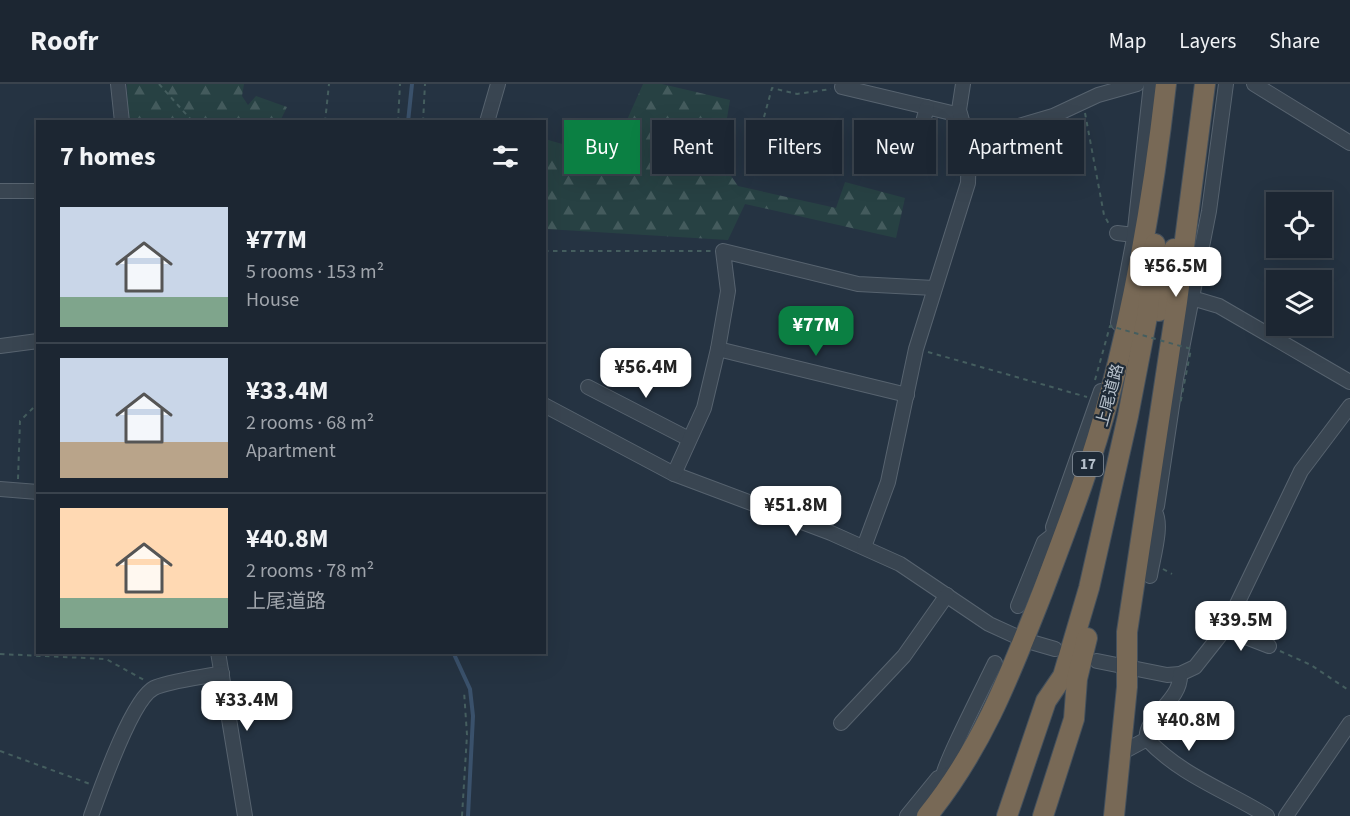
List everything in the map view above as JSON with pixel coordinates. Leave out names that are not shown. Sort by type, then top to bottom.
[{"type":"highway","name":"上尾道路","points":[[927,816],[952,773],[995,711],[1024,640],[1055,543],[1095,446],[1134,297],[1167,84]]},
{"type":"highway","points":[[1007,816],[1046,701],[1063,676],[1076,637],[1128,416],[1150,294],[1163,167],[1167,84]]},
{"type":"highway","points":[[1114,816],[1121,753],[1127,632],[1148,516],[1204,92]]},
{"type":"highway","points":[[1043,816],[1074,719],[1077,679],[1120,507],[1204,92]]},
{"type":"street","points":[[118,84],[122,120]]},
{"type":"street","points":[[488,120],[498,84]]},
{"type":"street","points":[[962,120],[963,84]]},
{"type":"street","points":[[1039,120],[1137,84]]},
{"type":"street","points":[[1018,606],[1044,542],[1055,543],[1053,526],[1099,400],[1117,328],[1134,236],[1151,84]]},
{"type":"street","points":[[1159,569],[1157,515],[1148,516],[1209,211],[1226,84]]},
{"type":"street","points":[[1254,84],[1350,143]]},
{"type":"street","points":[[842,87],[960,115]]},
{"type":"street","points":[[924,120],[927,107]]},
{"type":"street","points":[[864,548],[888,482],[916,349],[968,183],[968,174]]},
{"type":"street","points":[[0,191],[36,191]]},
{"type":"street","points":[[1117,233],[1134,236]]},
{"type":"street","points":[[674,474],[704,408],[718,349],[728,291],[723,251],[858,284],[934,288]]},
{"type":"street","points":[[1192,298],[1219,306],[1350,382]]},
{"type":"street","points":[[0,346],[36,341]]},
{"type":"street","points":[[718,349],[907,395]]},
{"type":"street","points":[[588,387],[689,439]]},
{"type":"street","points":[[546,406],[674,474],[900,564],[989,624],[1024,640],[1055,648]]},
{"type":"street","points":[[1147,739],[1148,728],[1178,691],[1186,672],[1225,629],[1301,471],[1350,406]]},
{"type":"street","points":[[0,489],[36,492]]},
{"type":"street","points":[[841,723],[904,656],[948,595]]},
{"type":"street","points":[[1225,629],[1269,646]]},
{"type":"street","points":[[219,654],[245,816]]},
{"type":"street","points":[[1097,661],[1160,675],[1186,672]]},
{"type":"street","points":[[907,816],[938,778],[952,773],[945,764],[961,737],[995,663]]},
{"type":"street","points":[[91,816],[137,707],[156,688],[222,673]]},
{"type":"street","points":[[1286,816],[1350,723]]},
{"type":"street","points":[[1121,753],[1147,739]]},
{"type":"street","points":[[1147,739],[1196,777],[1220,792],[1239,798],[1267,816]]},
{"type":"path","points":[[159,84],[191,120]]},
{"type":"path","points":[[326,120],[329,84]]},
{"type":"path","points":[[398,120],[400,84]]},
{"type":"path","points":[[423,120],[425,84]]},
{"type":"path","points":[[764,117],[772,88],[797,94],[842,87]]},
{"type":"path","points":[[1084,102],[1104,215],[1117,233]]},
{"type":"path","points":[[546,250],[723,251]]},
{"type":"path","points":[[1095,381],[1110,326],[1191,349],[1180,405]]},
{"type":"path","points":[[916,349],[1099,400]]},
{"type":"path","points":[[18,490],[20,421],[36,405]]},
{"type":"path","points":[[1269,646],[1311,665],[1350,691]]},
{"type":"path","points":[[0,654],[106,659],[156,688]]},
{"type":"path","points":[[462,816],[467,735],[464,691]]},
{"type":"path","points":[[0,751],[101,788]]},
{"type":"green space","points":[[127,84],[244,84],[242,96],[248,105],[256,96],[287,107],[280,120],[128,120]]},
{"type":"green space","points":[[643,84],[662,84],[730,100],[727,120],[652,120],[652,174],[730,174],[738,186],[836,208],[845,182],[905,198],[896,238],[745,204],[728,240],[546,229],[546,139],[564,145],[564,174],[640,174],[640,120],[627,120]]},
{"type":"waterway","points":[[408,120],[412,84]]},
{"type":"waterway","points":[[454,654],[470,689],[473,716],[468,816]]}]
